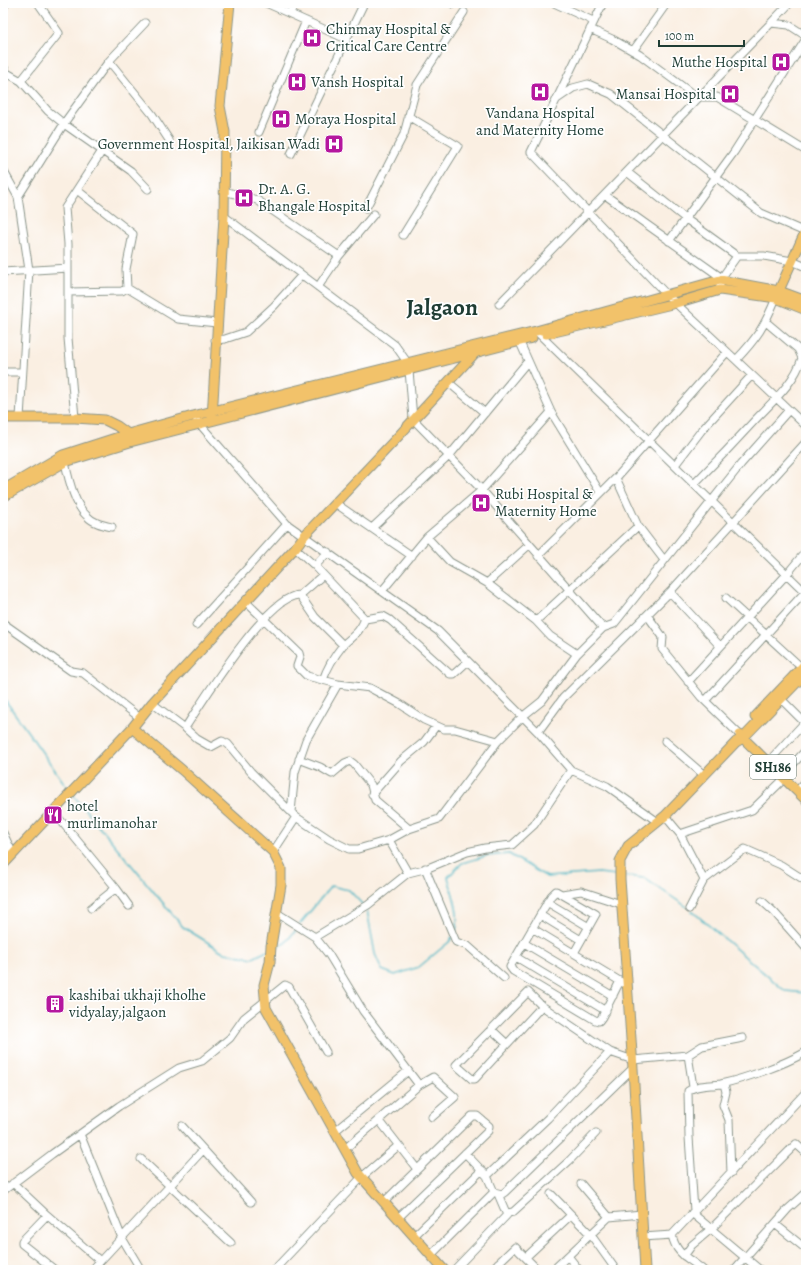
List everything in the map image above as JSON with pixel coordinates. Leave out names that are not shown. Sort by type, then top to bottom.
[{"type":"main road","points":[[212,416],[216,323],[224,216],[225,132],[220,106],[230,3]]},
{"type":"main road","points":[[777,295],[806,231]]},
{"type":"main road","points":[[539,333],[721,279],[777,295],[806,310]]},
{"type":"main road","points":[[3,490],[65,462],[193,416],[212,416],[408,366],[483,343],[518,338],[676,303],[720,290],[777,295],[806,300]]},
{"type":"main road","points":[[408,366],[474,353],[518,338]]},
{"type":"main road","points":[[3,865],[132,728],[152,703],[295,548],[304,536],[483,343]]},
{"type":"main road","points":[[3,497],[18,484],[63,455],[129,438],[200,424],[212,416]]},
{"type":"main road","points":[[3,418],[75,418],[105,420],[117,426],[129,438]]},
{"type":"main road","points":[[645,1270],[633,1064],[623,983],[620,861],[628,846],[661,819],[805,668]]},
{"type":"main road","name":"SH186","points":[[805,668],[781,699],[739,738],[768,762],[806,800]]},
{"type":"main road","points":[[132,728],[182,770],[273,852],[281,868],[281,885],[271,946],[270,962],[264,984],[264,1001],[266,1008],[362,1177],[444,1270]]},
{"type":"street","points":[[3,8],[6,3]]},
{"type":"street","points":[[21,81],[59,33],[38,3]]},
{"type":"street","points":[[266,3],[346,39]]},
{"type":"street","points":[[290,14],[294,3]]},
{"type":"street","points":[[291,154],[364,3]]},
{"type":"street","points":[[554,3],[593,21]]},
{"type":"street","points":[[603,3],[531,152],[676,303],[806,426]]},
{"type":"street","points":[[633,51],[667,3]]},
{"type":"street","points":[[499,304],[771,23],[788,5],[785,3]]},
{"type":"street","points":[[366,208],[404,134],[417,85],[464,12]]},
{"type":"street","points":[[259,132],[306,21]]},
{"type":"street","points":[[18,197],[64,124],[109,61],[145,23]]},
{"type":"street","points":[[669,241],[734,152],[806,37],[789,25],[771,23]]},
{"type":"street","points":[[590,29],[633,51],[690,92],[700,97],[717,97],[806,151]]},
{"type":"street","points":[[109,61],[152,114],[169,140]]},
{"type":"street","points":[[3,66],[7,73],[21,81],[48,111],[131,171],[148,189]]},
{"type":"street","points":[[556,100],[573,88],[588,84],[611,94],[761,213],[806,231]]},
{"type":"street","points":[[403,235],[458,146],[408,116]]},
{"type":"street","points":[[75,418],[69,359],[68,268],[65,208],[102,151]]},
{"type":"street","points":[[3,170],[18,197],[29,270],[20,418]]},
{"type":"street","points":[[627,172],[737,256],[764,256],[792,261],[806,267]]},
{"type":"street","points":[[77,190],[133,234],[126,269],[127,288]]},
{"type":"street","points":[[224,191],[257,200],[339,256]]},
{"type":"street","points":[[605,195],[721,279]]},
{"type":"street","points":[[318,286],[339,256],[374,214]]},
{"type":"street","points":[[224,216],[395,345],[408,366],[413,419],[482,490],[538,556],[603,628]]},
{"type":"street","points":[[720,290],[721,279],[737,256]]},
{"type":"street","points":[[3,272],[68,268]]},
{"type":"street","points":[[216,340],[225,339],[246,332],[274,306],[302,274]]},
{"type":"street","points":[[68,292],[122,290],[127,288]]},
{"type":"street","points":[[127,288],[178,319],[216,323]]},
{"type":"street","points":[[736,360],[756,338],[766,322],[777,295]]},
{"type":"street","points":[[694,484],[776,398],[791,380],[799,367],[802,358],[798,349],[766,322]]},
{"type":"street","points":[[539,333],[805,592],[705,701]]},
{"type":"street","points":[[518,338],[551,412],[600,492]]},
{"type":"street","points":[[538,556],[600,492],[616,478],[727,352]]},
{"type":"street","points":[[372,528],[449,456],[528,361]]},
{"type":"street","points":[[3,372],[22,372]]},
{"type":"street","points":[[675,465],[701,431],[752,375]]},
{"type":"street","points":[[448,382],[484,413]]},
{"type":"street","points":[[152,703],[197,739],[210,747],[222,741],[228,744],[251,772],[293,814],[329,839],[350,849],[358,849],[389,840],[409,829],[439,819],[445,814],[498,741],[522,717],[542,701],[577,654],[603,628],[614,624],[711,501],[789,410]]},
{"type":"street","points":[[382,591],[427,537],[482,490],[551,412]]},
{"type":"street","points":[[193,416],[286,524],[438,630],[467,662],[538,732],[570,770],[607,786],[661,819],[680,834],[704,880]]},
{"type":"street","points":[[538,732],[563,698],[670,592],[806,442]]},
{"type":"street","points":[[65,462],[70,486],[86,516],[100,524],[112,527]]},
{"type":"street","points":[[616,478],[638,526],[664,560]]},
{"type":"street","points":[[335,503],[412,556]]},
{"type":"street","points":[[196,625],[286,524]]},
{"type":"street","points":[[536,621],[638,526]]},
{"type":"street","points":[[427,537],[450,562],[487,583],[536,621],[550,636],[577,654]]},
{"type":"street","points":[[487,583],[529,545]]},
{"type":"street","points":[[295,548],[315,566],[366,620]]},
{"type":"street","points":[[688,682],[787,574],[806,551]]},
{"type":"street","points":[[315,566],[328,552]]},
{"type":"street","points":[[185,728],[222,670],[264,620],[288,597],[300,595],[323,575]]},
{"type":"street","points":[[670,592],[720,646]]},
{"type":"street","points":[[300,595],[315,617],[343,645]]},
{"type":"street","points":[[726,598],[765,635],[805,668]]},
{"type":"street","points":[[245,601],[299,653],[298,668],[307,676],[338,684],[370,688],[436,726],[455,729],[498,741]]},
{"type":"street","points":[[647,615],[663,637],[662,649],[688,682],[739,738]]},
{"type":"street","points":[[323,680],[327,668],[343,645],[360,631],[366,620],[383,616],[390,620],[450,674],[454,674],[467,662]]},
{"type":"street","points":[[3,623],[72,671],[83,673],[140,718]]},
{"type":"street","points":[[273,852],[293,814],[295,772],[306,740],[338,684]]},
{"type":"street","points":[[768,762],[806,723],[781,699]]},
{"type":"street","points":[[372,794],[401,761],[409,756],[424,742],[436,726]]},
{"type":"street","points":[[665,741],[704,775]]},
{"type":"street","points":[[680,834],[752,810],[806,750]]},
{"type":"street","points":[[300,759],[320,767],[332,774],[345,762],[350,761],[371,785],[372,794],[379,804],[409,829]]},
{"type":"street","points":[[314,937],[368,905],[408,873],[467,852],[512,845],[534,825],[570,770]]},
{"type":"street","points":[[797,791],[806,781]]},
{"type":"street","points":[[53,811],[129,906]]},
{"type":"street","points":[[3,833],[14,854]]},
{"type":"street","points":[[389,840],[408,873]]},
{"type":"street","points":[[690,909],[704,880],[745,849],[781,865],[806,881]]},
{"type":"street","points":[[425,868],[456,942],[468,946],[504,978]]},
{"type":"street","points":[[91,908],[116,888]]},
{"type":"street","points":[[562,894],[581,891],[621,904]]},
{"type":"street","points":[[532,928],[623,983],[612,996],[599,1021],[588,1016],[513,971],[510,967],[532,928],[540,915],[547,902],[554,892],[562,894],[595,912],[596,917],[574,953]]},
{"type":"street","points":[[762,901],[774,912],[806,948]]},
{"type":"street","points":[[547,902],[590,927]]},
{"type":"street","points":[[277,913],[314,937],[329,955],[363,1011],[419,1085]]},
{"type":"street","points":[[540,915],[582,940]]},
{"type":"street","points":[[524,943],[612,996]]},
{"type":"street","points":[[516,957],[606,1010]]},
{"type":"street","points":[[4,1190],[80,1134],[179,1068],[202,1061],[230,1038],[244,1018],[264,1001],[287,985],[326,1052]]},
{"type":"street","points":[[542,1006],[476,1079],[472,1080],[457,1067],[456,1063],[526,993],[530,994],[542,1006],[610,1052],[633,1064]]},
{"type":"street","points":[[491,1029],[507,1044]]},
{"type":"street","points":[[431,1255],[496,1193],[505,1192],[633,1064],[688,1055],[702,1046],[743,1038]]},
{"type":"street","points":[[414,1236],[548,1118],[610,1052]]},
{"type":"street","points":[[760,1270],[744,1258],[693,1212],[688,1122],[688,1091],[693,1087],[721,1084],[790,1061],[806,1052]]},
{"type":"street","points":[[688,1055],[693,1087]]},
{"type":"street","points":[[335,1131],[408,1071]]},
{"type":"street","points":[[345,1149],[419,1085],[433,1077],[454,1095],[454,1098],[432,1117]]},
{"type":"street","points":[[721,1084],[724,1084],[726,1092],[723,1106],[729,1120],[731,1173]]},
{"type":"street","points":[[643,1236],[672,1235],[805,1096]]},
{"type":"street","points":[[384,1202],[472,1116],[477,1116],[489,1128],[398,1218]]},
{"type":"street","points":[[379,1120],[417,1170]]},
{"type":"street","points":[[182,1126],[250,1202]]},
{"type":"street","points":[[454,1270],[508,1213],[513,1212],[569,1161],[596,1133]]},
{"type":"street","points":[[80,1134],[122,1238],[138,1269]]},
{"type":"street","points":[[684,1256],[692,1245],[711,1229],[796,1144],[806,1153]]},
{"type":"street","points":[[274,1270],[362,1177],[398,1146]]},
{"type":"street","points":[[92,1270],[203,1150]]},
{"type":"street","points":[[465,1153],[485,1173],[508,1213]]},
{"type":"street","points":[[141,1159],[231,1243]]},
{"type":"street","points":[[13,1183],[100,1261]]},
{"type":"street","points":[[581,1184],[609,1217]]},
{"type":"street","points":[[551,1194],[591,1235],[616,1270]]},
{"type":"street","points":[[734,1270],[776,1224],[805,1198]]},
{"type":"street","points":[[553,1270],[609,1217],[642,1214]]},
{"type":"street","points":[[47,1215],[22,1241],[22,1244],[55,1270]]},
{"type":"street","points":[[526,1257],[571,1215]]},
{"type":"street","points":[[776,1224],[806,1249]]},
{"type":"street","points":[[672,1235],[674,1245]]},
{"type":"street","points":[[663,1236],[674,1245],[680,1253],[703,1270]]},
{"type":"street","points":[[491,1270],[516,1247],[538,1270]]},
{"type":"street","points":[[568,1256],[578,1270]]},
{"type":"street","points":[[498,1263],[505,1270]]},
{"type":"waterway","points":[[3,697],[69,790]]},
{"type":"waterway","points":[[74,796],[183,927],[225,953],[253,958],[267,951]]},
{"type":"waterway","points":[[455,932],[457,926],[457,913],[448,877],[462,863],[486,856],[509,854],[547,877],[599,873],[616,875]]},
{"type":"waterway","points":[[624,876],[644,878],[687,907]]},
{"type":"waterway","points":[[300,924],[331,886],[349,890],[363,905]]},
{"type":"waterway","points":[[367,910],[375,954],[382,970],[395,975],[419,967],[449,942],[452,937]]},
{"type":"waterway","points":[[692,911],[785,991],[806,993]]},
{"type":"waterway","points":[[274,948],[285,943],[297,929]]},
{"type":"place","name":"Chinmay Hospital & Critical Care Centre","points":[[312,38]]},
{"type":"place","name":"Muthe Hospital","points":[[781,62]]},
{"type":"place","name":"Vansh Hospital","points":[[297,82]]},
{"type":"place","name":"Vandana Hospital and Maternity Home","points":[[540,92]]},
{"type":"place","name":"Mansai Hospital","points":[[730,94]]},
{"type":"place","name":"Moraya Hospital","points":[[281,119]]},
{"type":"place","name":"Government Hospital, Jaikisan Wadi","points":[[334,144]]},
{"type":"place","name":"Dr. A. G. Bhangale Hospital","points":[[244,198]]},
{"type":"place","name":"Rubi Hospital & Maternity Home","points":[[481,503]]},
{"type":"place","name":"hotel murlimanohar","points":[[53,815]]},
{"type":"place","name":"kashibai ukhaji kholhe vidyalay,jalgaon","points":[[55,1004]]},
{"type":"district","name":"Jalgaon","points":[[442,307]]}]
